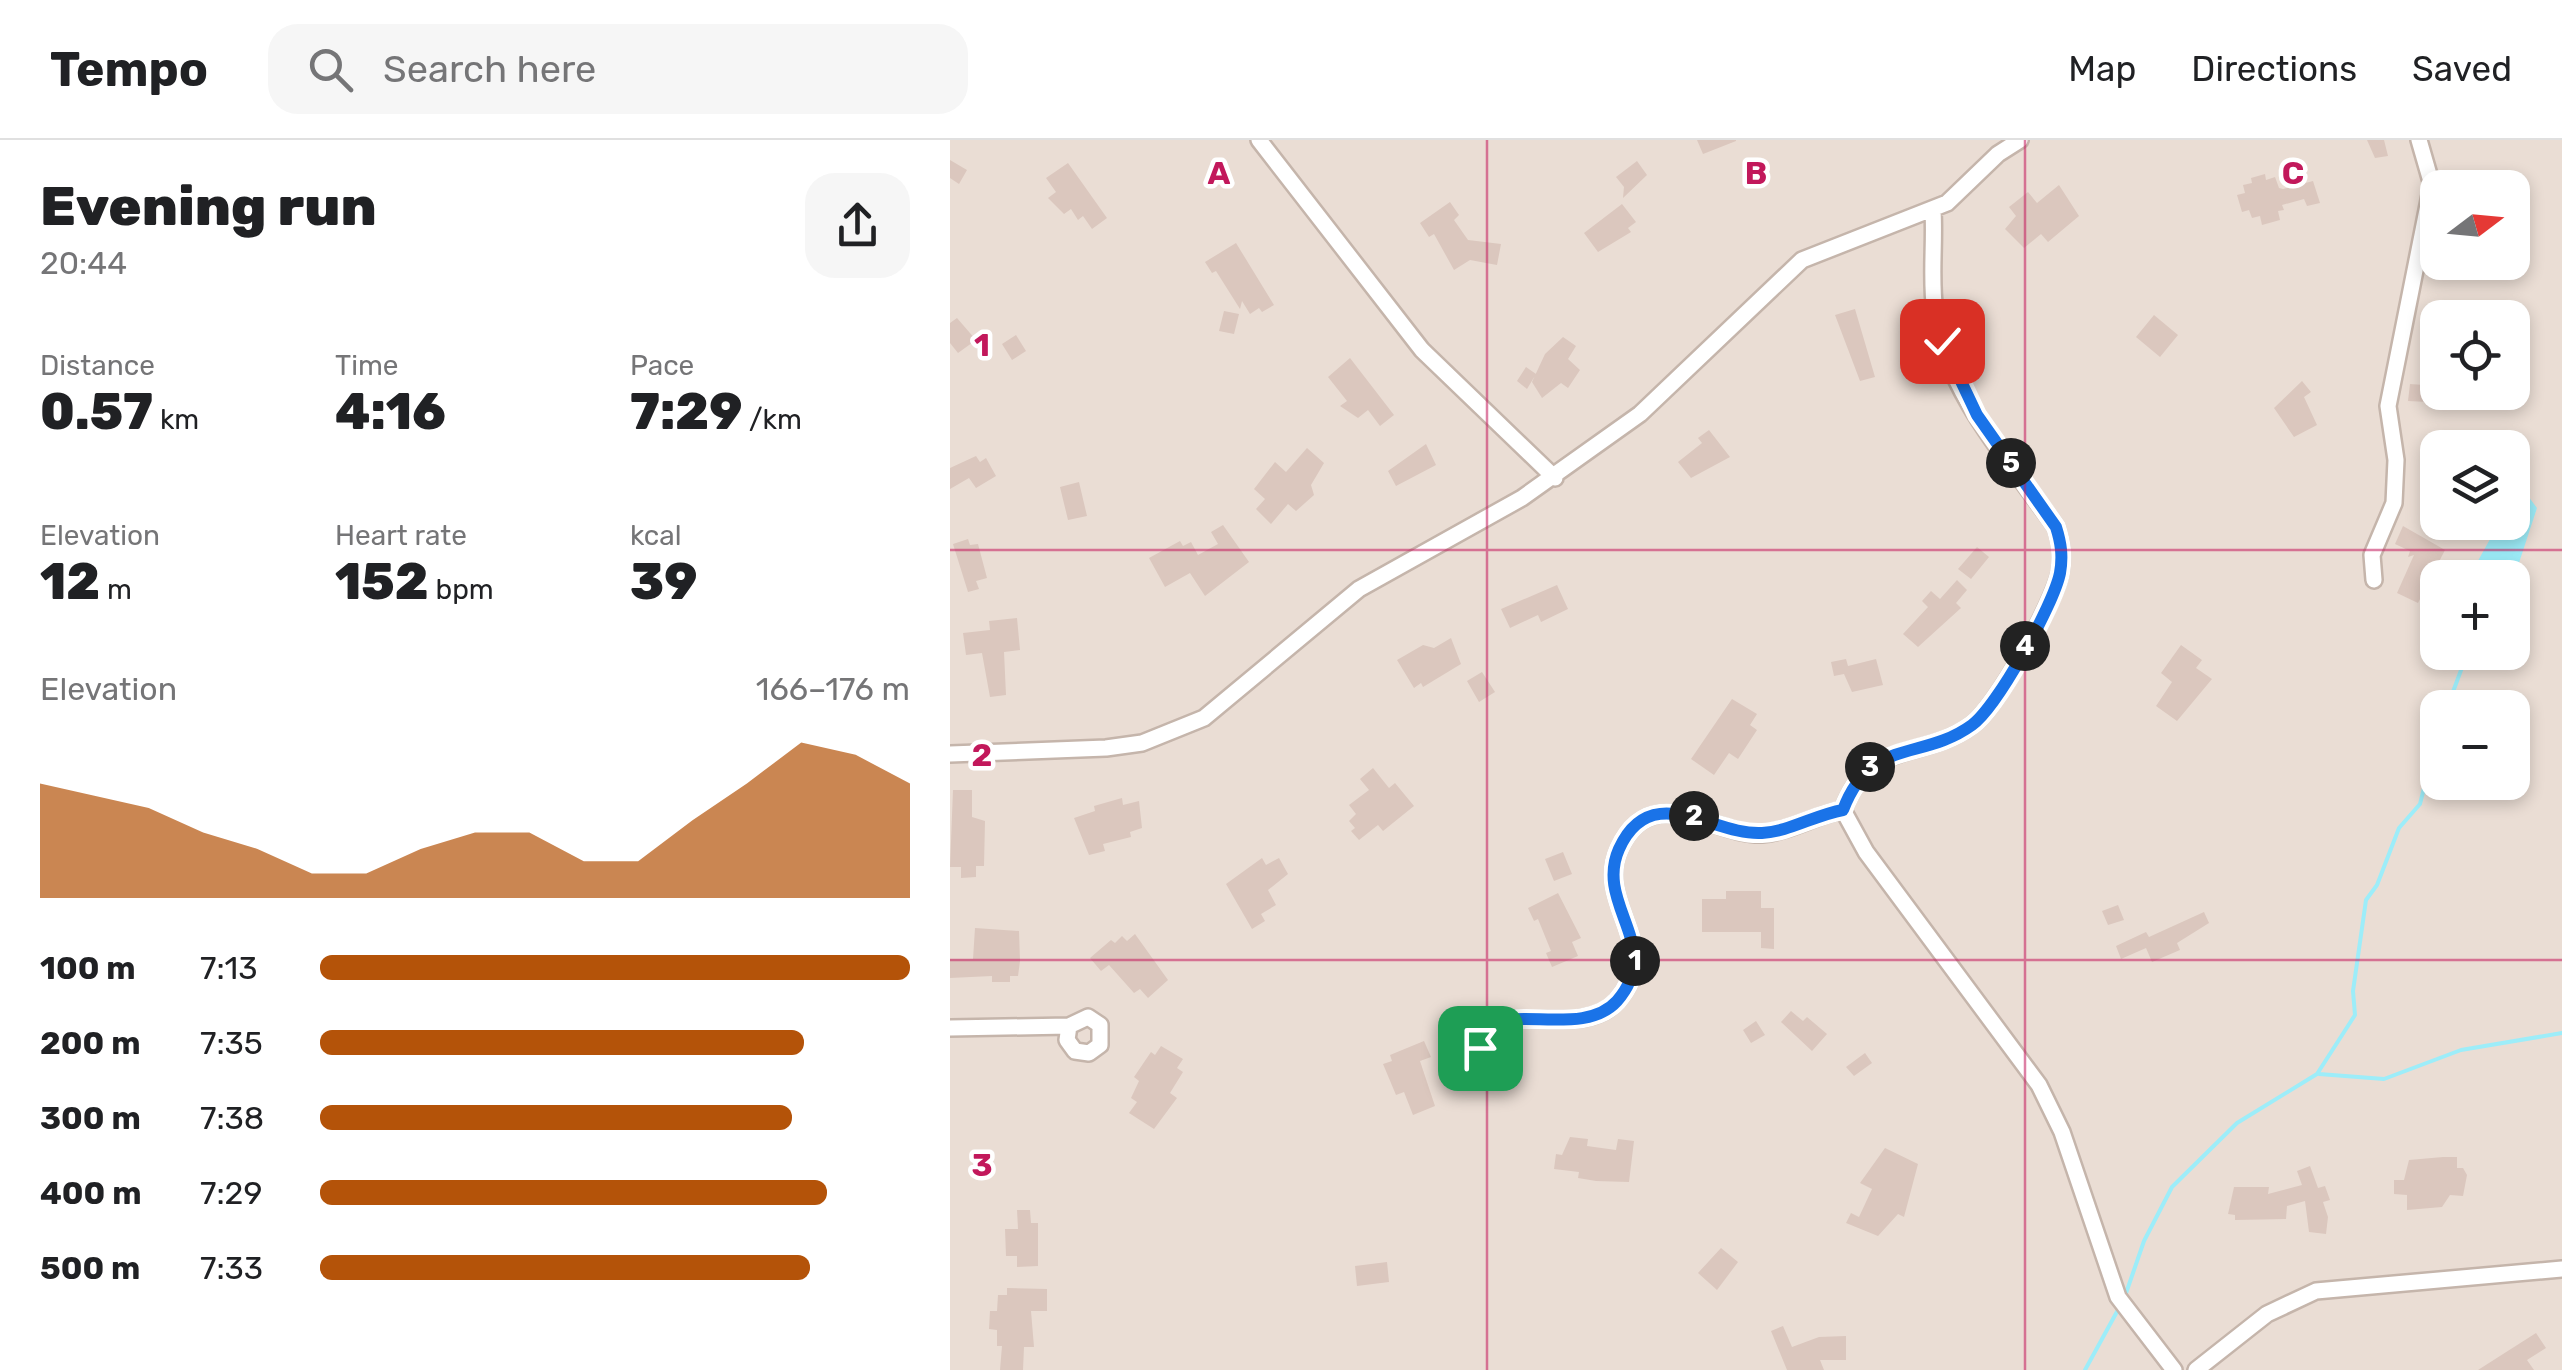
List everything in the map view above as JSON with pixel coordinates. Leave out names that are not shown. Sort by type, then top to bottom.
[{"type":"street","points":[[1259,140],[1422,350],[1554,478]]},
{"type":"street","points":[[950,754],[1106,748],[1176,732],[1231,700],[1359,589],[1554,478],[1672,387],[1802,260],[1848,238],[1948,203],[2002,147],[2020,140]]},
{"type":"street","points":[[2374,580],[2372,555],[2394,503],[2396,460],[2388,406],[2432,186],[2419,140]]},
{"type":"street","points":[[1480,1048],[1480,1032],[1492,1022],[1580,1020],[1616,1003],[1631,980],[1635,946],[1615,895],[1613,874],[1620,846],[1638,825],[1658,815],[1681,812],[1740,832],[1763,834],[1843,810],[1856,783],[1876,762],[1958,733],[1982,715],[2047,608],[2061,569],[2062,547],[2056,527],[1977,415],[1942,341],[1932,284],[1933,211]]},
{"type":"street","points":[[1843,810],[1866,852],[2040,1085],[2060,1128],[2118,1296],[2174,1370]]},
{"type":"street","points":[[950,1028],[1069,1026]]},
{"type":"street","points":[[2196,1370],[2266,1314],[2316,1291],[2562,1269]]},
{"type":"shaded area","points":[[950,140],[2562,140],[2562,1370],[950,1370]]},
{"type":"water","points":[[2530,499],[2537,508],[2530,529]]},
{"type":"water","points":[[2490,540],[2526,540],[2520,560],[2478,560]]},
{"type":"building","points":[[1697,140],[1736,140],[1736,141],[1703,154]]},
{"type":"building","points":[[2367,140],[2384,140],[2388,156],[2375,158]]},
{"type":"building","points":[[950,160],[967,170],[959,184],[950,178]]},
{"type":"building","points":[[1637,161],[1647,175],[1623,198],[1624,187],[1616,177]]},
{"type":"building","points":[[1068,163],[1107,218],[1092,229],[1083,216],[1078,220],[1071,209],[1064,214],[1048,198],[1056,192],[1046,178]]},
{"type":"building","points":[[2265,174],[2266,180],[2275,177],[2283,189],[2313,181],[2320,203],[2307,206],[2304,199],[2282,205],[2284,210],[2278,211],[2280,220],[2262,225],[2260,216],[2252,218],[2249,210],[2242,212],[2237,195],[2245,193],[2243,185],[2252,183],[2251,178]]},
{"type":"building","points":[[2059,185],[2079,216],[2048,242],[2041,234],[2024,248],[2005,229],[2016,216],[2009,207],[2028,192],[2037,203]]},
{"type":"building","points":[[1450,202],[1459,215],[1454,220],[1468,240],[1501,244],[1497,265],[1470,260],[1454,270],[1434,234],[1429,237],[1420,223]]},
{"type":"building","points":[[1622,204],[1636,222],[1628,228],[1631,232],[1598,252],[1584,233]]},
{"type":"building","points":[[1236,243],[1274,305],[1262,312],[1259,308],[1250,314],[1242,301],[1240,309],[1216,271],[1212,273],[1205,262]]},
{"type":"building","points":[[1855,309],[1875,377],[1860,381],[1835,315]]},
{"type":"building","points":[[1224,311],[1239,314],[1234,334],[1219,331]]},
{"type":"building","points":[[2154,315],[2178,335],[2160,357],[2136,337]]},
{"type":"building","points":[[957,318],[976,340],[958,353],[950,343],[950,323]]},
{"type":"building","points":[[1016,335],[1026,351],[1012,360],[1002,344]]},
{"type":"building","points":[[1563,337],[1576,346],[1568,359],[1580,370],[1568,388],[1561,383],[1542,398],[1532,382],[1545,354]]},
{"type":"building","points":[[1350,358],[1394,415],[1380,426],[1368,410],[1358,418],[1340,406],[1347,401],[1328,377]]},
{"type":"building","points":[[1526,367],[1536,374],[1527,389],[1517,381]]},
{"type":"building","points":[[2302,381],[2311,392],[2304,397],[2317,425],[2294,437],[2274,408]]},
{"type":"building","points":[[2410,384],[2420,385],[2420,402],[2408,401]]},
{"type":"building","points":[[1709,430],[1730,457],[1691,478],[1678,462],[1702,443],[1698,438]]},
{"type":"building","points":[[1426,444],[1436,465],[1396,486],[1388,471]]},
{"type":"building","points":[[1307,448],[1324,463],[1311,485],[1314,495],[1296,511],[1288,504],[1271,524],[1256,509],[1265,499],[1254,489],[1275,462],[1286,472]]},
{"type":"building","points":[[976,456],[980,462],[986,458],[996,476],[976,488],[969,478],[950,489],[950,468]]},
{"type":"building","points":[[1079,482],[1087,516],[1068,520],[1060,487]]},
{"type":"building","points":[[1223,525],[1249,562],[1205,596],[1190,573],[1165,587],[1149,558],[1180,541],[1183,546],[1191,542],[1198,555],[1218,544],[1211,532]]},
{"type":"building","points":[[2403,526],[2420,536],[2420,540],[2445,550],[2440,560],[2420,560],[2418,603],[2397,593],[2414,555],[2408,557],[2410,551],[2395,544]]},
{"type":"building","points":[[968,539],[970,545],[978,544],[987,578],[976,581],[979,589],[968,592],[953,544]]},
{"type":"building","points":[[1977,547],[1989,557],[1971,579],[1958,569]]},
{"type":"building","points":[[1957,580],[1967,590],[1956,603],[1961,608],[1918,647],[1903,634],[1928,607],[1922,601],[1931,591],[1940,599]]},
{"type":"building","points":[[1557,585],[1568,609],[1541,622],[1538,615],[1510,628],[1501,609]]},
{"type":"building","points":[[1017,618],[1020,650],[1004,652],[1006,695],[990,697],[982,653],[966,655],[963,633],[990,630],[989,621]]},
{"type":"building","points":[[1451,638],[1461,664],[1423,687],[1421,683],[1414,688],[1397,660],[1423,645],[1434,648]]},
{"type":"building","points":[[2181,645],[2202,660],[2196,668],[2212,679],[2177,721],[2156,706],[2172,682],[2161,673]]},
{"type":"building","points":[[1846,659],[1848,666],[1876,659],[1883,685],[1852,692],[1844,674],[1834,676],[1831,662]]},
{"type":"building","points":[[1482,672],[1495,692],[1479,702],[1467,681]]},
{"type":"building","points":[[1732,699],[1757,714],[1750,725],[1757,730],[1738,759],[1729,753],[1714,775],[1691,759]]},
{"type":"building","points":[[1373,768],[1389,788],[1395,783],[1414,806],[1383,831],[1378,825],[1359,840],[1351,831],[1355,828],[1349,821],[1356,814],[1349,805],[1369,790],[1360,779]]},
{"type":"building","points":[[953,790],[972,790],[972,817],[985,821],[984,866],[976,866],[976,877],[961,878],[961,867],[950,867]]},
{"type":"building","points":[[1122,798],[1123,805],[1139,801],[1142,828],[1130,832],[1131,837],[1103,844],[1105,851],[1089,855],[1074,818],[1095,811],[1094,806]]},
{"type":"building","points":[[1563,852],[1572,874],[1554,881],[1545,859]]},
{"type":"building","points":[[1262,858],[1266,865],[1279,858],[1288,874],[1268,890],[1276,905],[1261,914],[1265,921],[1252,929],[1226,884]]},
{"type":"building","points":[[1726,891],[1761,891],[1761,908],[1774,908],[1774,949],[1761,948],[1761,932],[1702,932],[1702,899],[1726,899]]},
{"type":"building","points":[[1558,893],[1581,938],[1572,942],[1578,956],[1552,967],[1546,953],[1551,951],[1538,919],[1534,921],[1528,908]]},
{"type":"building","points":[[2118,905],[2124,920],[2108,925],[2102,911]]},
{"type":"building","points":[[2204,912],[2209,923],[2177,943],[2180,950],[2152,962],[2146,948],[2121,959],[2116,946],[2146,932],[2149,937]]},
{"type":"building","points":[[975,928],[1019,931],[1018,976],[1010,976],[1010,982],[992,982],[992,976],[950,978],[950,959],[973,959]]},
{"type":"building","points":[[1135,934],[1168,980],[1148,998],[1140,989],[1134,993],[1109,965],[1101,971],[1090,958],[1111,940],[1115,943],[1122,936],[1127,941]]},
{"type":"building","points":[[1791,1011],[1803,1021],[1807,1017],[1827,1034],[1812,1051],[1781,1022]]},
{"type":"building","points":[[1756,1021],[1765,1035],[1751,1043],[1743,1030]]},
{"type":"building","points":[[1424,1041],[1431,1057],[1420,1061],[1435,1106],[1413,1115],[1404,1092],[1396,1095],[1383,1064],[1392,1061],[1390,1055]]},
{"type":"building","points":[[1161,1046],[1183,1059],[1177,1068],[1183,1072],[1170,1093],[1177,1098],[1154,1129],[1129,1113],[1137,1102],[1131,1098],[1139,1081],[1134,1077],[1151,1052],[1155,1055]]},
{"type":"building","points":[[1865,1053],[1872,1063],[1854,1076],[1846,1067]]},
{"type":"building","points":[[1570,1137],[1588,1139],[1587,1146],[1616,1150],[1618,1139],[1634,1141],[1629,1182],[1578,1178],[1579,1172],[1554,1169],[1556,1154],[1562,1155]]},
{"type":"building","points":[[1885,1148],[1918,1164],[1904,1217],[1898,1214],[1878,1236],[1846,1223],[1851,1213],[1859,1217],[1872,1189],[1860,1183]]},
{"type":"building","points":[[2457,1157],[2457,1168],[2463,1168],[2467,1175],[2463,1196],[2450,1195],[2442,1207],[2407,1210],[2407,1195],[2394,1194],[2394,1180],[2404,1180],[2409,1160]]},
{"type":"building","points":[[2310,1166],[2318,1188],[2325,1186],[2330,1200],[2323,1202],[2328,1217],[2326,1234],[2309,1232],[2305,1201],[2287,1206],[2286,1219],[2235,1220],[2235,1215],[2228,1214],[2234,1187],[2269,1187],[2268,1194],[2302,1185],[2297,1171]]},
{"type":"building","points":[[1017,1210],[1030,1210],[1031,1223],[1038,1223],[1038,1266],[1017,1267],[1017,1256],[1006,1256],[1005,1229],[1018,1229]]},
{"type":"building","points":[[1721,1248],[1738,1262],[1717,1290],[1698,1273]]},
{"type":"building","points":[[1387,1262],[1389,1282],[1357,1286],[1355,1266]]},
{"type":"building","points":[[1007,1288],[1047,1289],[1047,1311],[1031,1311],[1034,1347],[1024,1347],[1023,1370],[1000,1370],[1002,1346],[997,1346],[997,1330],[989,1329],[990,1311],[997,1311],[998,1295],[1007,1295]]},
{"type":"building","points":[[1783,1326],[1792,1347],[1819,1337],[1846,1336],[1846,1360],[1820,1360],[1824,1370],[1787,1370],[1771,1331]]},
{"type":"building","points":[[2536,1333],[2546,1348],[2527,1360],[2534,1370],[2478,1370]]},
{"type":"waterway","points":[[2454,690],[2461,670]]},
{"type":"waterway","points":[[2124,1299],[2144,1241],[2172,1187],[2237,1123],[2317,1074],[2355,1015],[2353,991],[2366,900],[2377,885],[2399,828],[2421,800]]},
{"type":"waterway","points":[[2319,1074],[2384,1079],[2461,1050],[2562,1033]]},
{"type":"waterway","points":[[2085,1370],[2119,1308]]},
{"type":"route","points":[[1480,1048],[1480,1032],[1492,1022],[1580,1020],[1616,1003],[1631,980],[1635,946],[1615,895],[1613,874],[1620,846],[1638,825],[1658,815],[1681,812],[1740,832],[1763,834],[1814,815],[1843,810],[1856,783],[1876,762],[1958,733],[1972,725],[1990,705],[2047,608],[2061,569],[2062,547],[2056,527],[1977,415],[1958,382],[1942,341]]}]
